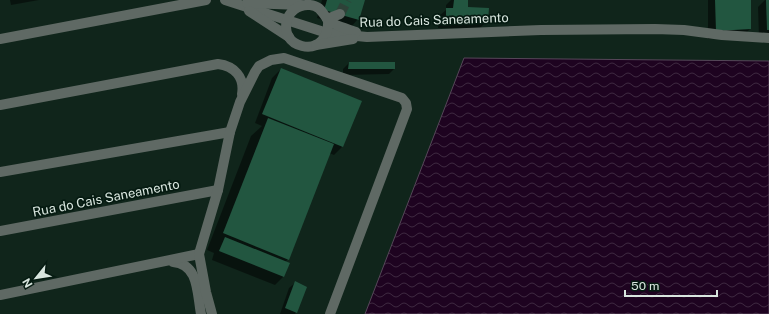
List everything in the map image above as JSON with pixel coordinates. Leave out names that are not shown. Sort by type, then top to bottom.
[{"type":"lane","points":[[0,39],[206,0]]},
{"type":"lane","points":[[230,1],[308,3],[320,8],[328,20],[367,37]]},
{"type":"lane","points":[[230,1],[289,37],[298,45],[310,47],[367,37]]},
{"type":"lane","name":"Rua do Cais Saneamento","points":[[230,1],[327,33],[367,37],[541,30],[684,30],[722,35],[769,38]]},
{"type":"lane","points":[[289,37],[286,32],[286,20],[292,10],[308,3]]},
{"type":"lane","points":[[328,20],[340,14]]},
{"type":"lane","points":[[315,45],[324,38],[327,33],[328,20]]},
{"type":"lane","points":[[240,102],[251,78],[259,66],[271,60],[284,58],[402,98],[406,103],[407,109],[330,314]]},
{"type":"lane","points":[[0,105],[218,64],[231,67],[240,78],[243,91],[230,132],[218,190],[199,254],[206,292],[212,314]]},
{"type":"lane","points":[[0,172],[230,132]]},
{"type":"lane","name":"Rua do Cais Saneamento","points":[[0,231],[218,190]]},
{"type":"lane","points":[[0,295],[199,254]]},
{"type":"lane","points":[[170,261],[185,264],[194,275],[201,314]]},
{"type":"water","points":[[464,58],[769,61],[769,314],[365,314]]},
{"type":"building","points":[[327,0],[365,0],[359,20],[324,10]]},
{"type":"building","points":[[454,0],[468,0],[468,7],[489,8],[488,21],[446,20],[446,8],[453,8]]},
{"type":"building","points":[[715,0],[751,0],[751,29],[716,31]]},
{"type":"building","points":[[766,0],[769,0],[769,30],[767,30]]},
{"type":"building","points":[[349,62],[395,62],[395,69],[348,69]]},
{"type":"building","points":[[281,68],[362,101],[343,147],[262,114]]},
{"type":"building","points":[[268,118],[334,144],[289,260],[223,233]]},
{"type":"building","points":[[225,237],[290,263],[284,277],[219,251]]},
{"type":"building","points":[[295,281],[307,287],[297,313],[285,308]]},
{"type":"tunnel","points":[[340,14],[347,0]]}]
